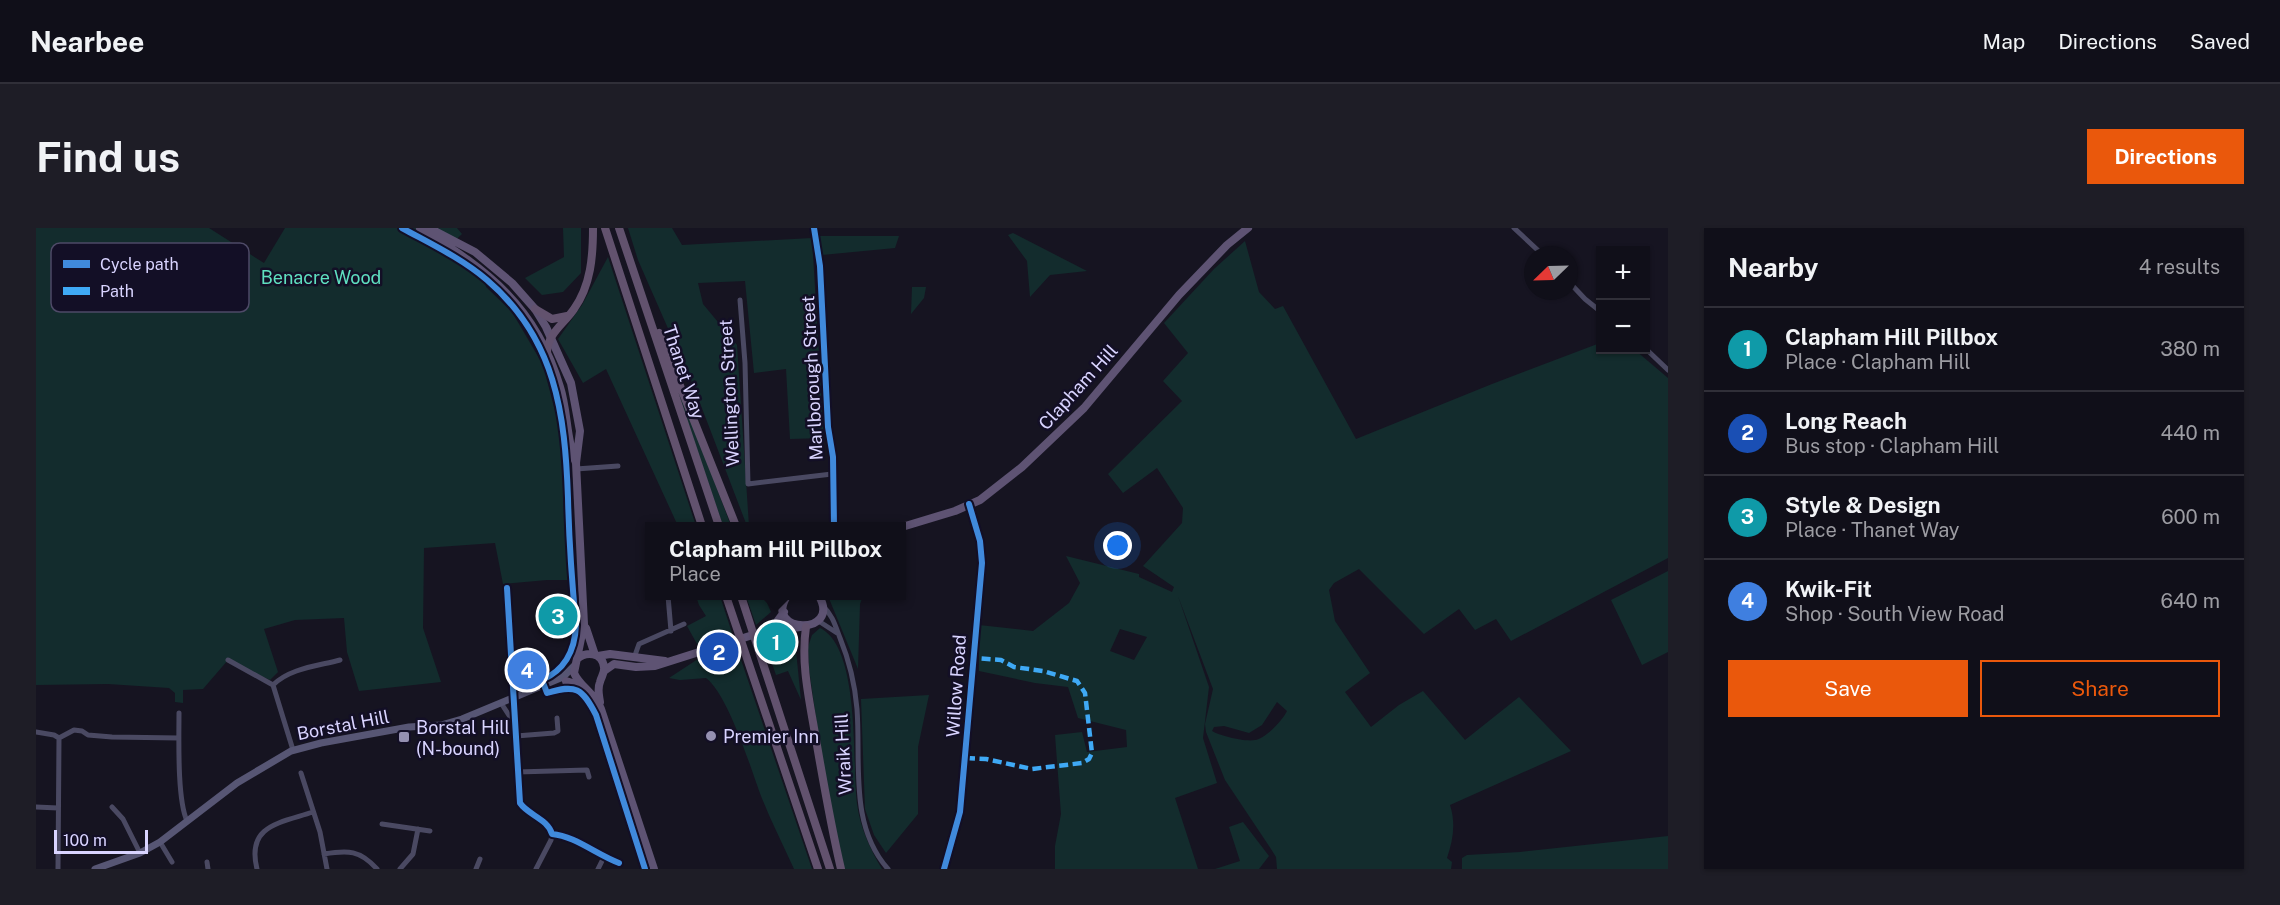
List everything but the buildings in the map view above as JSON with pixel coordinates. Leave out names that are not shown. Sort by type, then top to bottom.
[{"type":"highway","points":[[547,352],[551,336],[570,314],[584,291],[590,272],[593,228]]},
{"type":"highway","name":"Thanet Way","points":[[605,228],[701,522]]},
{"type":"highway","name":"Thanet Way","points":[[619,228],[717,522]]},
{"type":"highway","points":[[635,274],[734,522]]},
{"type":"highway","points":[[535,309],[552,319],[570,314]]},
{"type":"highway","points":[[727,600],[818,869]]},
{"type":"highway","points":[[742,600],[830,869]]},
{"type":"highway","points":[[803,627],[810,707],[827,807],[841,869]]},
{"type":"main road","points":[[420,228],[464,256],[495,281],[526,315],[547,352],[562,394],[567,414],[571,452],[576,466]]},
{"type":"main road","points":[[429,228],[457,241],[509,279],[535,309],[551,336],[571,383],[579,419],[579,452],[576,466],[584,624],[574,673],[593,694],[601,709],[654,869]]},
{"type":"main road","name":"Clapham Hill","points":[[906,526],[955,511],[993,491],[1065,428],[1179,295],[1227,245],[1248,228]]},
{"type":"main road","points":[[785,600],[784,612],[790,622],[803,627]]},
{"type":"main road","points":[[580,682],[589,684],[614,664],[644,668],[759,633],[803,627],[817,620],[823,606],[821,600]]},
{"type":"main road","points":[[759,633],[776,623],[784,612]]},
{"type":"main road","points":[[584,624],[596,656],[602,662],[602,675],[598,689],[601,709]]},
{"type":"main road","points":[[575,663],[582,655],[610,654],[673,661]]},
{"type":"main road","name":"Borstal Hill","points":[[95,869],[115,866],[160,842],[237,783],[293,750],[321,742],[409,727],[441,725],[462,719],[552,683],[563,677],[575,663]]},
{"type":"main road","points":[[566,681],[576,683],[593,694]]},
{"type":"main road","name":"Borstal Hill","points":[[552,683],[580,682]]},
{"type":"street","name":"Marlborough Street","points":[[814,228],[820,266],[828,427],[833,458],[834,522]]},
{"type":"street","points":[[1514,228],[1533,246]]},
{"type":"street","points":[[1578,292],[1596,308]]},
{"type":"street","name":"Wellington Street","points":[[740,300],[745,363],[748,484],[832,474]]},
{"type":"street","points":[[1650,353],[1668,370]]},
{"type":"street","points":[[576,466],[618,466]]},
{"type":"street","name":"Willow Road","points":[[944,869],[960,812],[982,563],[980,541],[969,504]]},
{"type":"street","points":[[507,588],[513,722],[520,802],[531,814],[548,825],[552,834],[550,843],[536,869]]},
{"type":"street","points":[[668,600],[671,631]]},
{"type":"street","name":"Wraik Hill","points":[[823,606],[833,618],[851,675],[857,709],[861,809],[874,850],[888,869]]},
{"type":"street","points":[[817,620],[838,634]]},
{"type":"street","points":[[634,658],[639,644],[684,624]]},
{"type":"street","points":[[228,660],[273,685],[293,750]]},
{"type":"street","points":[[273,685],[285,675],[340,660]]},
{"type":"street","points":[[501,703],[513,722]]},
{"type":"street","points":[[179,713],[183,806],[187,821]]},
{"type":"street","points":[[516,736],[554,733],[558,731],[557,718]]},
{"type":"street","points":[[59,738],[74,730],[82,730],[88,735],[112,737],[179,738]]},
{"type":"street","points":[[36,732],[59,738]]},
{"type":"street","points":[[58,869],[59,738]]},
{"type":"street","points":[[517,772],[587,770],[589,777]]},
{"type":"street","points":[[302,773],[306,781],[327,869]]},
{"type":"street","points":[[36,807],[58,808]]},
{"type":"street","points":[[112,807],[123,819],[140,853]]},
{"type":"street","points":[[257,869],[254,849],[257,838],[277,824],[313,812]]},
{"type":"street","points":[[382,824],[430,831]]},
{"type":"street","points":[[399,869],[413,854],[418,829]]},
{"type":"street","points":[[552,834],[564,836],[619,863]]},
{"type":"street","points":[[160,842],[172,862]]},
{"type":"street","points":[[324,854],[345,851],[358,854],[369,860],[377,869]]},
{"type":"street","points":[[168,856],[175,852]]},
{"type":"street","points":[[598,869],[604,857]]},
{"type":"street","points":[[476,869],[480,859]]},
{"type":"street","points":[[207,862],[208,869]]},
{"type":"green space","name":"Benacre Wood","points":[[36,228],[209,228],[233,243],[51,243],[51,312],[249,312],[249,253],[264,263],[285,228],[457,228],[462,234],[444,251],[485,279],[486,287],[512,312],[543,365],[560,430],[568,580],[503,584],[495,543],[424,548],[423,628],[441,682],[359,691],[347,652],[344,618],[295,620],[264,629],[278,672],[270,680],[228,660],[203,689],[183,690],[183,703],[175,702],[175,693],[169,688],[108,684],[36,685]]},
{"type":"green space","points":[[563,228],[581,228],[581,273],[563,292],[542,295],[525,278],[564,257]]},
{"type":"green space","points":[[628,228],[672,228],[682,245],[812,238],[824,438],[790,439],[786,369],[754,373],[745,281],[698,283],[703,304],[737,345],[749,522],[745,522],[695,390],[638,260]]},
{"type":"green space","points":[[1013,233],[1087,271],[1050,275],[1030,297],[1027,261],[1008,235]]},
{"type":"green space","points":[[819,236],[899,236],[895,248],[822,255]]},
{"type":"green space","points":[[1245,241],[1259,292],[1275,309],[1283,306],[1356,439],[1596,345],[1596,354],[1640,354],[1668,378],[1668,558],[1511,641],[1496,619],[1475,630],[1459,609],[1424,634],[1359,569],[1334,583],[1329,590],[1335,621],[1370,673],[1345,692],[1371,727],[1399,705],[1423,691],[1465,740],[1519,697],[1571,751],[1450,805],[1453,832],[1447,858],[1452,862],[1451,869],[1277,869],[1276,857],[1225,780],[1206,732],[1205,724],[1213,689],[1178,596],[1209,687],[1203,738],[1217,783],[1175,798],[1198,869],[1055,869],[1055,846],[1061,814],[1055,735],[1082,732],[1087,752],[1127,747],[1126,730],[1078,718],[1068,687],[1035,683],[979,671],[979,625],[1033,631],[1069,603],[1080,583],[1066,556],[1139,574],[1139,577],[1172,592],[1174,587],[1143,566],[1182,523],[1183,508],[1157,468],[1123,493],[1108,474],[1182,401],[1163,381],[1188,353],[1164,323],[1214,269]],"holes":[[[1120,629],[1147,637],[1134,660],[1110,651]],[[1277,702],[1287,711],[1282,719],[1259,739],[1239,739],[1212,731],[1214,727],[1224,726],[1249,733],[1262,725]]]},
{"type":"green space","points":[[608,257],[695,522],[676,522],[606,369],[583,383],[558,339],[582,305]]},
{"type":"green space","points":[[912,287],[926,287],[924,298],[911,314]]},
{"type":"green space","points":[[671,367],[729,522],[722,522],[687,423]]},
{"type":"green space","points":[[1668,571],[1668,652],[1642,665],[1611,600]]},
{"type":"green space","points":[[697,600],[721,600],[732,633],[697,644],[687,626],[706,616]]},
{"type":"green space","points":[[747,600],[766,600],[771,612],[756,625]]},
{"type":"green space","points":[[830,600],[862,600],[858,669]]},
{"type":"green space","points":[[820,628],[833,640],[842,658],[852,709],[858,813],[866,838],[882,869],[844,869],[824,773],[809,669],[808,647],[812,635]]},
{"type":"green space","points":[[791,635],[795,641],[801,700],[788,671],[776,675],[764,641]]},
{"type":"green space","points":[[737,648],[812,869],[794,869],[765,805],[730,715],[714,687],[706,678],[680,680],[669,678],[701,657]]},
{"type":"green space","points":[[929,695],[918,747],[918,814],[886,853],[874,835],[865,809],[861,699]]},
{"type":"green space","points":[[1243,822],[1269,856],[1259,869],[1215,869],[1240,861],[1229,827]]},
{"type":"green space","points":[[1668,836],[1668,869],[1462,869],[1462,858],[1467,855],[1520,852]]},
{"type":"marked path","points":[[966,758],[986,759],[1032,769],[1082,763],[1089,759],[1092,753],[1085,693],[1077,681],[1043,671],[1014,667],[1001,660],[974,658]]},
{"type":"cycle path","points":[[402,228],[456,258],[487,280],[510,303],[528,327],[542,353],[552,380],[564,437],[576,625],[574,643],[563,665],[542,680],[547,693],[565,689],[577,690],[587,699],[596,715],[645,869]]},
{"type":"cycle path","points":[[814,228],[820,266],[828,427],[833,457],[834,522]]},
{"type":"cycle path","points":[[944,869],[960,812],[982,563],[980,541],[969,504]]},
{"type":"cycle path","points":[[507,588],[520,803],[542,821],[552,834],[569,838],[619,863]]},
{"type":"place","name":"Style & Design","points":[[558,616]]},
{"type":"place","name":"Clapham Hill Pillbox","points":[[776,642]]},
{"type":"place","name":"Long Reach","points":[[719,652]]},
{"type":"place","name":"Kwik-Fit","points":[[527,670]]},
{"type":"place","name":"Premier Inn","points":[[711,736]]},
{"type":"place","name":"Borstal Hill (N-bound)","points":[[404,737]]}]
